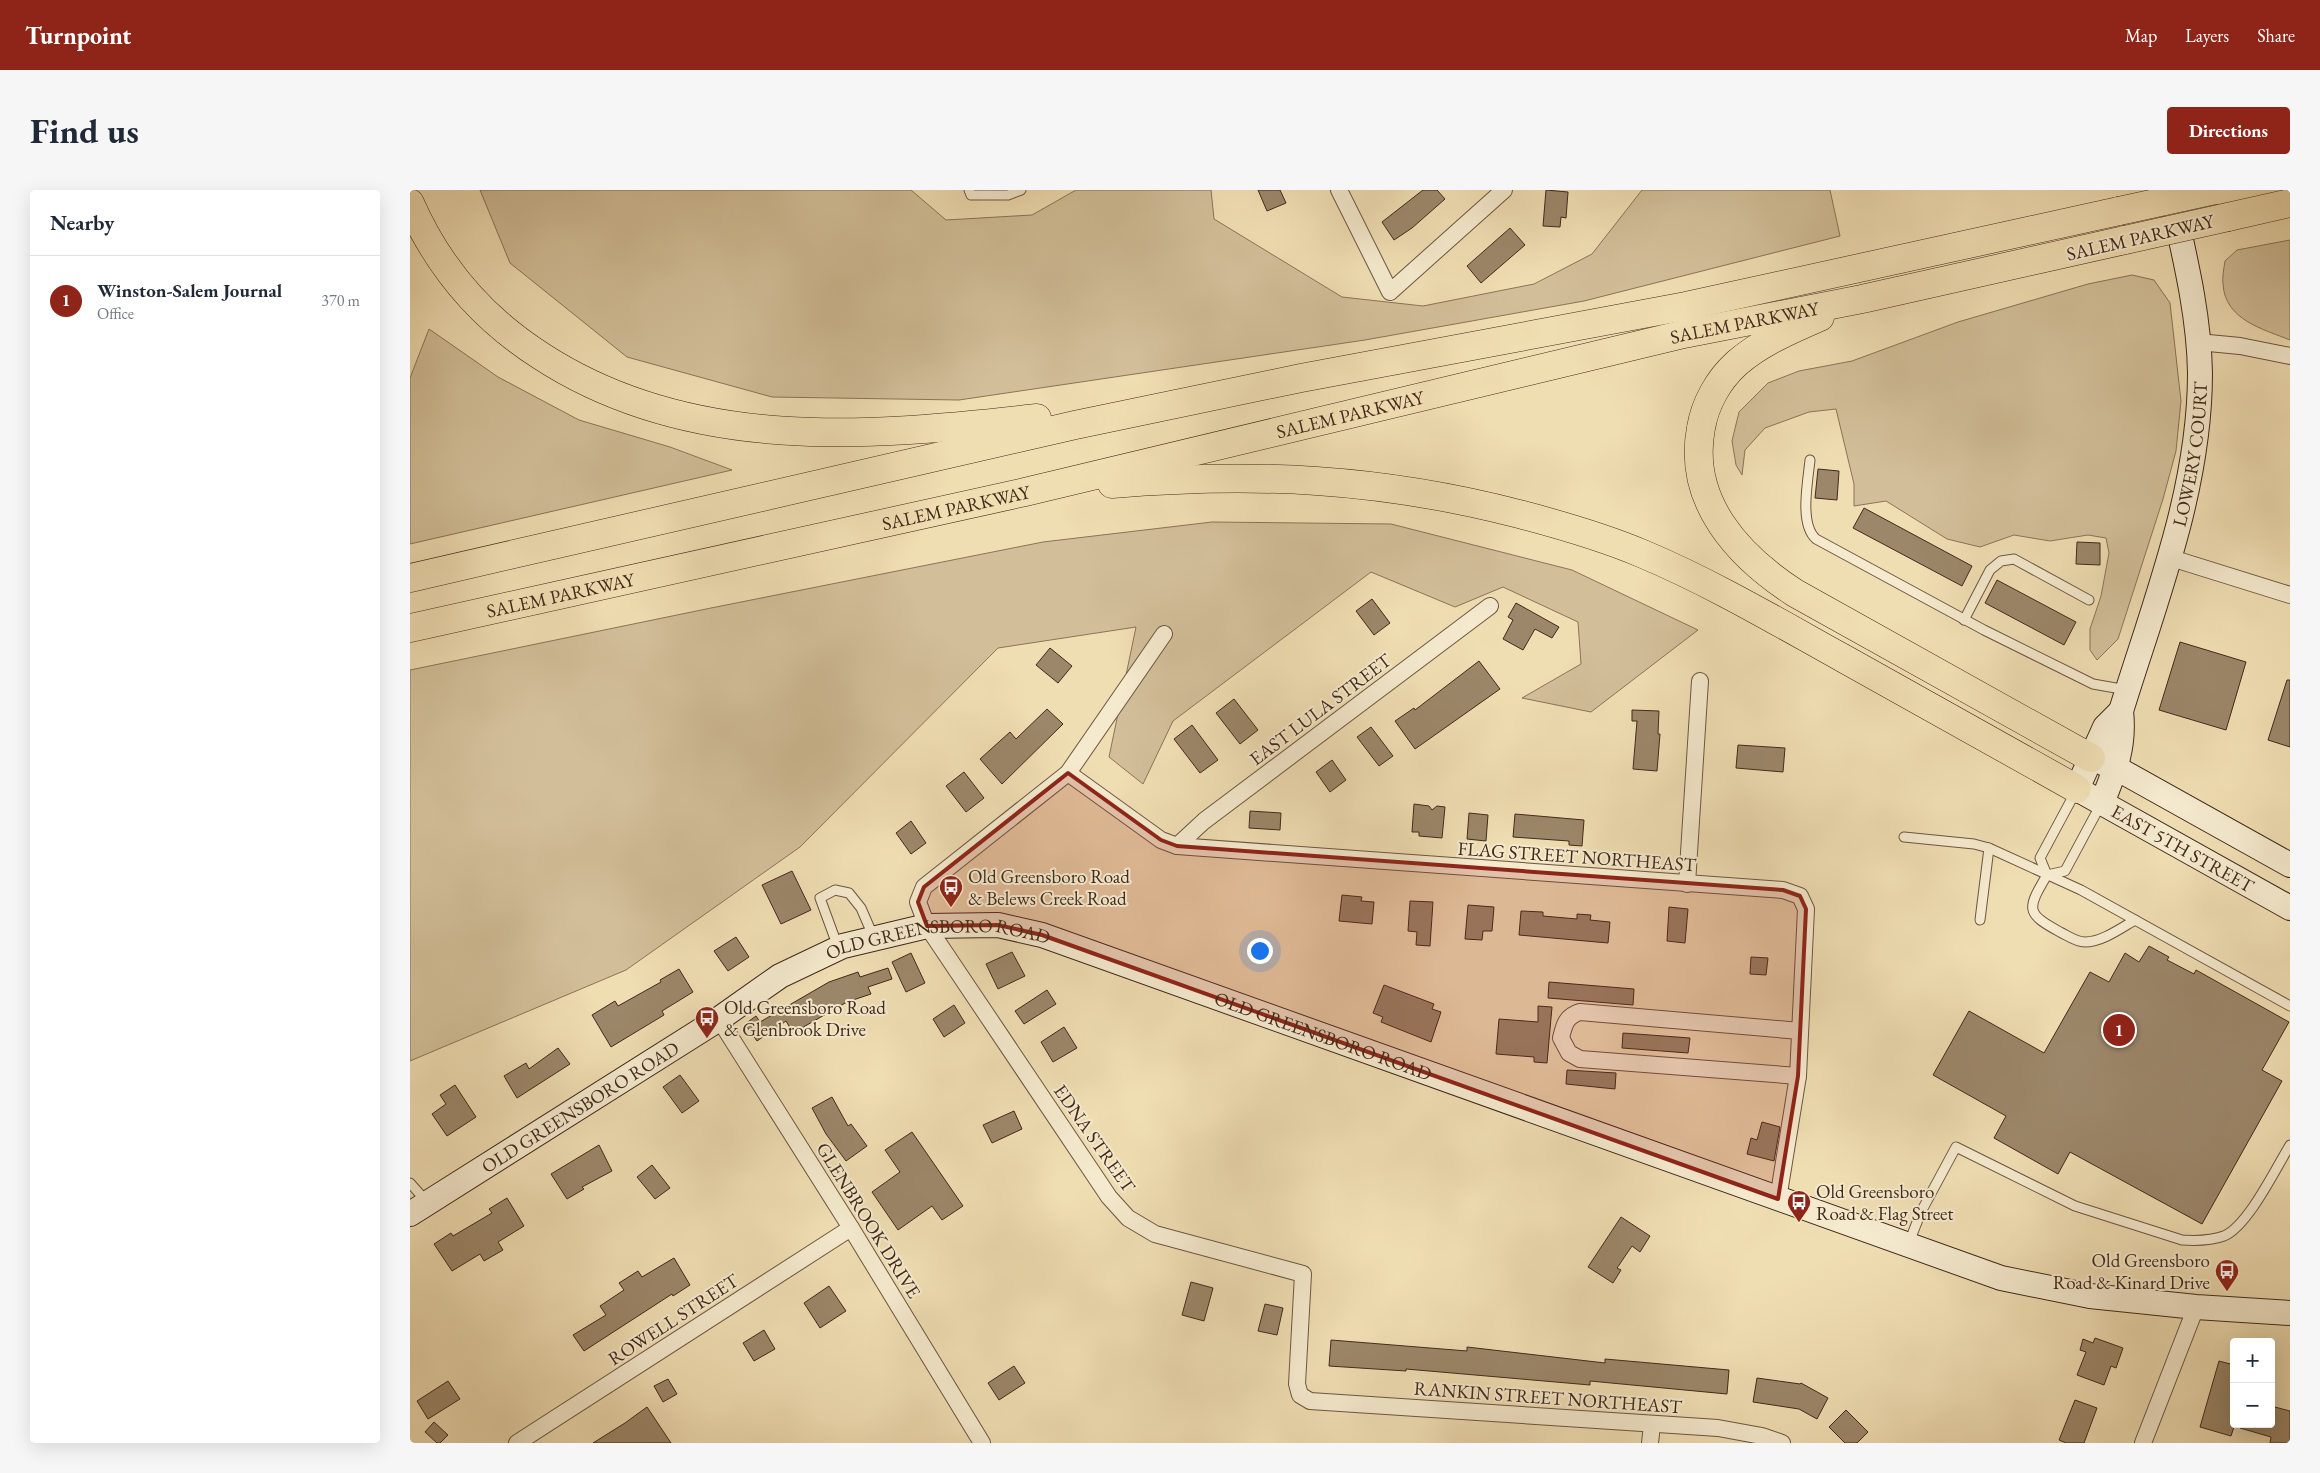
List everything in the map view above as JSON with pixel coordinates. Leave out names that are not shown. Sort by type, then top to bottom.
[{"type":"highway","name":"SALEM PARKWAY","points":[[410,578],[1065,427],[1188,401],[1686,306],[2215,190]]},
{"type":"highway","points":[[410,204],[432,247],[448,271],[486,314],[508,332],[552,363],[597,388],[649,408],[676,415],[737,427],[774,431],[851,434],[963,427],[1188,401]]},
{"type":"highway","name":"SALEM PARKWAY","points":[[410,628],[1025,492],[1619,349],[1748,320],[1862,299],[2290,204]]},
{"type":"highway","points":[[1862,299],[1762,344],[1736,364],[1715,389],[1702,420],[1698,455],[1701,482],[1711,508],[1743,552],[1783,585],[2091,758]]},
{"type":"highway","points":[[1025,492],[1179,479],[1279,478],[1369,485],[1428,493],[1535,518],[1589,534],[1641,553],[1693,577],[1743,602],[2077,789]]},
{"type":"street","points":[[1339,190],[1390,292],[1504,190]]},
{"type":"street","name":"LOWERY COURT","points":[[2102,803],[2116,768],[2123,732],[2124,701],[2185,501],[2193,463],[2199,402],[2198,342],[2191,284],[2170,190]]},
{"type":"street","points":[[2198,342],[2240,346],[2290,356]]},
{"type":"street","points":[[2168,557],[2290,595]]},
{"type":"street","name":"EAST LULA STREET","points":[[1176,846],[1204,821],[1490,606]]},
{"type":"street","name":"EDNA STREET","points":[[1164,634],[1068,773],[924,887],[918,902],[927,926],[1109,1197],[1128,1218],[1155,1234],[1303,1274],[1296,1384],[1300,1395],[1310,1401]]},
{"type":"street","points":[[1687,884],[1700,681]]},
{"type":"street","name":"LOWERY COURT","points":[[2077,789],[2105,727],[2124,701]]},
{"type":"street","name":"EAST 5TH STREET","points":[[2091,758],[2116,768],[2290,865]]},
{"type":"street","name":"FLAG STREET NORTHEAST","points":[[1068,773],[1161,840],[1176,846],[1783,890],[1800,896],[1806,909],[1798,1076],[1778,1199]]},
{"type":"street","name":"EAST 5TH STREET","points":[[2077,789],[2290,908]]},
{"type":"street","name":"OLD GREENSBORO ROAD","points":[[419,1208],[719,1019],[780,976],[838,948],[874,938],[927,926],[998,926],[1042,934],[2001,1278],[2090,1296],[2196,1307],[2290,1313]]},
{"type":"street","points":[[1798,1076],[1580,1059],[1569,1053],[1561,1038],[1565,1022],[1571,1015],[1580,1012],[1800,1031]]},
{"type":"street","name":"GLENBROOK DRIVE","points":[[719,1019],[851,1228],[982,1443]]},
{"type":"street","name":"ROWELL STREET","points":[[517,1443],[851,1228]]},
{"type":"street","points":[[2143,1443],[2196,1307]]},
{"type":"street","name":"RANKIN STREET NORTHEAST","points":[[1310,1401],[1718,1428],[1762,1436],[1782,1443]]},
{"type":"street","points":[[1650,1443],[1652,1425]]},
{"type":"lane","points":[[969,190],[971,195],[1008,195],[1021,190]]},
{"type":"lane","points":[[1810,460],[1806,516],[1811,534],[1964,620],[2124,701]]},
{"type":"lane","points":[[1964,620],[1990,570],[2001,560],[2014,559],[2089,600]]},
{"type":"lane","points":[[2047,876],[2040,858],[2077,789]]},
{"type":"lane","points":[[2102,803],[2065,871],[2047,876],[2034,897],[2034,914],[2038,919],[2074,940],[2084,942],[2095,940],[2135,920]]},
{"type":"lane","points":[[1904,837],[1974,844],[1989,848],[2081,890],[2290,1006]]},
{"type":"lane","points":[[1980,920],[1989,848]]},
{"type":"lane","points":[[838,948],[820,898],[835,890],[849,893],[861,908],[874,938]]},
{"type":"lane","points":[[1908,1245],[1921,1212],[1956,1147],[2075,1206],[2182,1240],[2199,1242],[2226,1235],[2244,1222],[2290,1145]]},
{"type":"lane","points":[[410,1183],[419,1208]]},
{"type":"highlighted area","points":[[1068,773],[1161,840],[1177,846],[1783,890],[1800,896],[1806,909],[1798,1076],[1778,1199],[1042,935],[998,925],[927,926],[918,902],[924,887]]},
{"type":"shaded area","points":[[480,190],[911,190],[946,220],[1032,215],[1076,190],[1211,190],[1214,219],[1342,297],[1423,306],[1534,284],[1592,254],[1642,190],[1830,190],[1840,236],[1584,301],[1365,340],[959,400],[772,397],[627,357],[510,263]]},
{"type":"shaded area","points":[[2290,240],[2290,340],[2257,327],[2238,315],[2225,296],[2223,278],[2225,261],[2237,250]]},
{"type":"shaded area","points":[[2132,275],[2154,280],[2170,303],[2181,401],[2176,451],[2163,499],[2118,639],[2097,660],[2090,650],[2090,629],[2101,596],[2109,553],[2106,538],[2088,535],[2050,541],[2014,535],[1980,547],[1947,539],[1886,501],[1854,506],[1854,484],[1836,409],[1809,412],[1765,428],[1745,450],[1742,475],[1736,465],[1732,441],[1739,412],[1768,383],[1799,371],[1852,361],[1958,322],[2088,284]]},
{"type":"shaded area","points":[[429,329],[498,377],[579,420],[670,447],[732,470],[410,544],[410,378]]},
{"type":"shaded area","points":[[1212,522],[1391,524],[1572,570],[1698,630],[1591,712],[1522,698],[1581,664],[1578,622],[1503,587],[1455,607],[1371,572],[1173,721],[1143,784],[1109,757],[1136,627],[998,648],[800,847],[626,970],[410,1061],[410,670],[1043,542]]},
{"type":"building","points":[[1258,190],[1280,190],[1286,203],[1267,211]]},
{"type":"building","points":[[1423,190],[1437,190],[1445,199],[1412,228],[1394,240],[1382,222]]},
{"type":"building","points":[[1546,190],[1568,192],[1566,218],[1561,217],[1560,227],[1543,226]]},
{"type":"building","points":[[1510,228],[1525,245],[1481,283],[1467,266]]},
{"type":"building","points":[[1818,469],[1839,471],[1837,500],[1815,498]]},
{"type":"building","points":[[1864,508],[1972,566],[1962,586],[1853,528]]},
{"type":"building","points":[[2077,542],[2100,543],[2100,565],[2076,564]]},
{"type":"building","points":[[1997,580],[2076,622],[2064,645],[1985,603]]},
{"type":"building","points":[[1372,599],[1390,623],[1374,635],[1356,611]]},
{"type":"building","points":[[1516,603],[1559,627],[1552,638],[1535,629],[1523,650],[1503,639],[1513,620],[1508,617]]},
{"type":"building","points":[[2180,642],[2246,662],[2226,730],[2159,710]]},
{"type":"building","points":[[1050,648],[1072,666],[1058,683],[1036,665]]},
{"type":"building","points":[[1479,661],[1500,689],[1415,749],[1395,721],[1414,708],[1415,710]]},
{"type":"building","points":[[2287,680],[2290,680],[2290,747],[2268,740]]},
{"type":"building","points":[[1234,699],[1258,730],[1240,744],[1216,713]]},
{"type":"building","points":[[1047,709],[1063,724],[1002,784],[980,759],[1010,732],[1016,739]]},
{"type":"building","points":[[1632,710],[1659,711],[1658,734],[1660,734],[1657,771],[1633,769],[1637,721],[1632,721]]},
{"type":"building","points":[[1192,725],[1218,760],[1200,773],[1174,739]]},
{"type":"building","points":[[1371,727],[1393,756],[1379,766],[1357,737]]},
{"type":"building","points":[[1738,745],[1785,748],[1783,772],[1736,768]]},
{"type":"building","points":[[1332,760],[1346,780],[1330,792],[1316,772]]},
{"type":"building","points":[[964,772],[984,798],[966,812],[946,786]]},
{"type":"building","points":[[1414,804],[1429,806],[1432,810],[1437,806],[1445,807],[1442,838],[1419,836],[1419,832],[1412,832]]},
{"type":"building","points":[[1250,811],[1281,813],[1280,830],[1249,828]]},
{"type":"building","points":[[1469,813],[1488,815],[1486,841],[1467,839]]},
{"type":"building","points":[[1515,814],[1584,820],[1582,846],[1569,845],[1569,841],[1513,837]]},
{"type":"building","points":[[911,821],[926,843],[911,854],[896,833]]},
{"type":"building","points":[[792,871],[811,910],[781,924],[762,885]]},
{"type":"building","points":[[1342,895],[1362,897],[1361,901],[1374,902],[1372,924],[1339,921]]},
{"type":"building","points":[[1410,901],[1433,902],[1430,946],[1416,945],[1417,932],[1408,931]]},
{"type":"building","points":[[1468,905],[1494,907],[1492,931],[1483,931],[1482,940],[1465,939]]},
{"type":"building","points":[[1669,907],[1688,909],[1685,943],[1667,941]]},
{"type":"building","points":[[1521,911],[1543,912],[1543,916],[1577,919],[1577,914],[1591,915],[1590,920],[1610,922],[1608,943],[1519,935]]},
{"type":"building","points":[[736,937],[749,957],[728,971],[714,951]]},
{"type":"building","points":[[2149,946],[2169,957],[2167,960],[2194,974],[2196,970],[2289,1022],[2262,1070],[2282,1081],[2202,1224],[2070,1152],[2058,1174],[1994,1138],[2006,1116],[1933,1075],[1969,1011],[2044,1053],[2090,972],[2109,982],[2125,953],[2139,962]]},
{"type":"building","points":[[1012,952],[1025,976],[998,989],[986,964]]},
{"type":"building","points":[[911,953],[925,983],[906,992],[892,962]]},
{"type":"building","points":[[1751,957],[1768,958],[1766,975],[1750,974]]},
{"type":"building","points":[[888,968],[892,979],[868,987],[871,994],[847,1002],[793,1033],[786,1021],[757,1041],[745,1024],[756,1016],[760,1022],[829,982],[858,972],[860,977]]},
{"type":"building","points":[[679,969],[693,992],[662,1011],[664,1015],[611,1047],[592,1015],[615,1001],[618,1006],[661,982],[660,980]]},
{"type":"building","points":[[1549,982],[1634,989],[1633,1005],[1548,998]]},
{"type":"building","points":[[1384,985],[1434,1004],[1432,1009],[1441,1012],[1431,1042],[1381,1022],[1383,1017],[1373,1013]]},
{"type":"building","points":[[1047,990],[1056,1004],[1024,1024],[1015,1011]]},
{"type":"building","points":[[954,1005],[965,1023],[944,1037],[933,1019]]},
{"type":"building","points":[[1538,1006],[1552,1007],[1547,1063],[1534,1062],[1534,1057],[1496,1054],[1499,1019],[1538,1022]]},
{"type":"building","points":[[1064,1027],[1077,1048],[1053,1062],[1041,1042]]},
{"type":"building","points":[[1623,1033],[1690,1038],[1688,1053],[1622,1048]]},
{"type":"building","points":[[558,1048],[570,1064],[517,1098],[504,1076],[526,1063],[529,1069]]},
{"type":"building","points":[[1567,1070],[1616,1073],[1615,1089],[1566,1084]]},
{"type":"building","points":[[680,1075],[699,1101],[682,1113],[663,1087]]},
{"type":"building","points":[[455,1085],[476,1117],[447,1136],[432,1114],[446,1104],[440,1095]]},
{"type":"building","points":[[832,1097],[848,1126],[851,1124],[867,1146],[846,1161],[826,1134],[812,1108]]},
{"type":"building","points":[[1014,1111],[1022,1129],[992,1143],[983,1125]]},
{"type":"building","points":[[1762,1122],[1780,1127],[1774,1161],[1747,1154],[1751,1138],[1757,1140]]},
{"type":"building","points":[[912,1132],[963,1206],[942,1220],[932,1206],[898,1230],[872,1192],[900,1172],[885,1150]]},
{"type":"building","points":[[599,1145],[612,1171],[582,1187],[584,1189],[567,1199],[551,1174]]},
{"type":"building","points":[[652,1165],[670,1188],[655,1199],[637,1177]]},
{"type":"building","points":[[507,1198],[524,1226],[498,1242],[503,1250],[484,1261],[480,1254],[452,1271],[434,1244],[451,1233],[453,1236],[492,1213],[489,1209]]},
{"type":"building","points":[[1621,1217],[1650,1236],[1640,1252],[1632,1246],[1617,1268],[1621,1270],[1613,1283],[1588,1267]]},
{"type":"building","points":[[674,1258],[690,1285],[673,1296],[672,1294],[584,1351],[573,1335],[606,1315],[600,1306],[624,1290],[619,1283],[638,1271],[642,1277]]},
{"type":"building","points":[[1191,1282],[1213,1288],[1204,1321],[1182,1315]]},
{"type":"building","points":[[829,1286],[846,1311],[820,1328],[804,1303]]},
{"type":"building","points":[[1265,1304],[1283,1308],[1277,1335],[1258,1331]]},
{"type":"building","points":[[764,1330],[775,1349],[754,1361],[743,1343]]},
{"type":"building","points":[[2095,1338],[2123,1348],[2116,1368],[2111,1366],[2104,1385],[2077,1375],[2086,1352],[2080,1350],[2083,1339],[2093,1343]]},
{"type":"building","points":[[1331,1340],[1467,1351],[1467,1347],[1605,1363],[1605,1359],[1729,1370],[1727,1394],[1590,1381],[1590,1385],[1406,1369],[1406,1371],[1329,1366]]},
{"type":"building","points":[[2219,1361],[2230,1364],[2230,1428],[2234,1428],[2231,1436],[2200,1427]]},
{"type":"building","points":[[1014,1366],[1025,1383],[999,1400],[988,1383]]},
{"type":"building","points":[[1757,1378],[1801,1383],[1828,1398],[1817,1419],[1799,1409],[1753,1402]]},
{"type":"building","points":[[668,1379],[677,1394],[663,1402],[654,1386]]},
{"type":"building","points":[[448,1381],[460,1399],[428,1419],[417,1401]]},
{"type":"building","points":[[2075,1400],[2097,1408],[2084,1443],[2066,1443],[2059,1440]]},
{"type":"building","points":[[647,1407],[671,1443],[593,1443],[625,1423]]},
{"type":"building","points":[[2275,1407],[2290,1411],[2290,1443],[2270,1443],[2271,1437],[2240,1428],[2275,1428]]},
{"type":"building","points":[[1846,1410],[1868,1432],[1857,1443],[1845,1443],[1829,1427]]},
{"type":"building","points":[[434,1422],[448,1435],[440,1443],[437,1443],[425,1432]]},
{"type":"place","name":"Old Greensboro Road & Belews Creek Road","points":[[951,908]]},
{"type":"place","name":"Winston-Salem Journal","points":[[2119,1030]]},
{"type":"place","name":"Old Greensboro Road & Glenbrook Drive","points":[[707,1039]]},
{"type":"place","name":"Old Greensboro Road & Flag Street","points":[[1799,1223]]},
{"type":"place","name":"Old Greensboro Road & Kinard Drive","points":[[2227,1292]]}]
